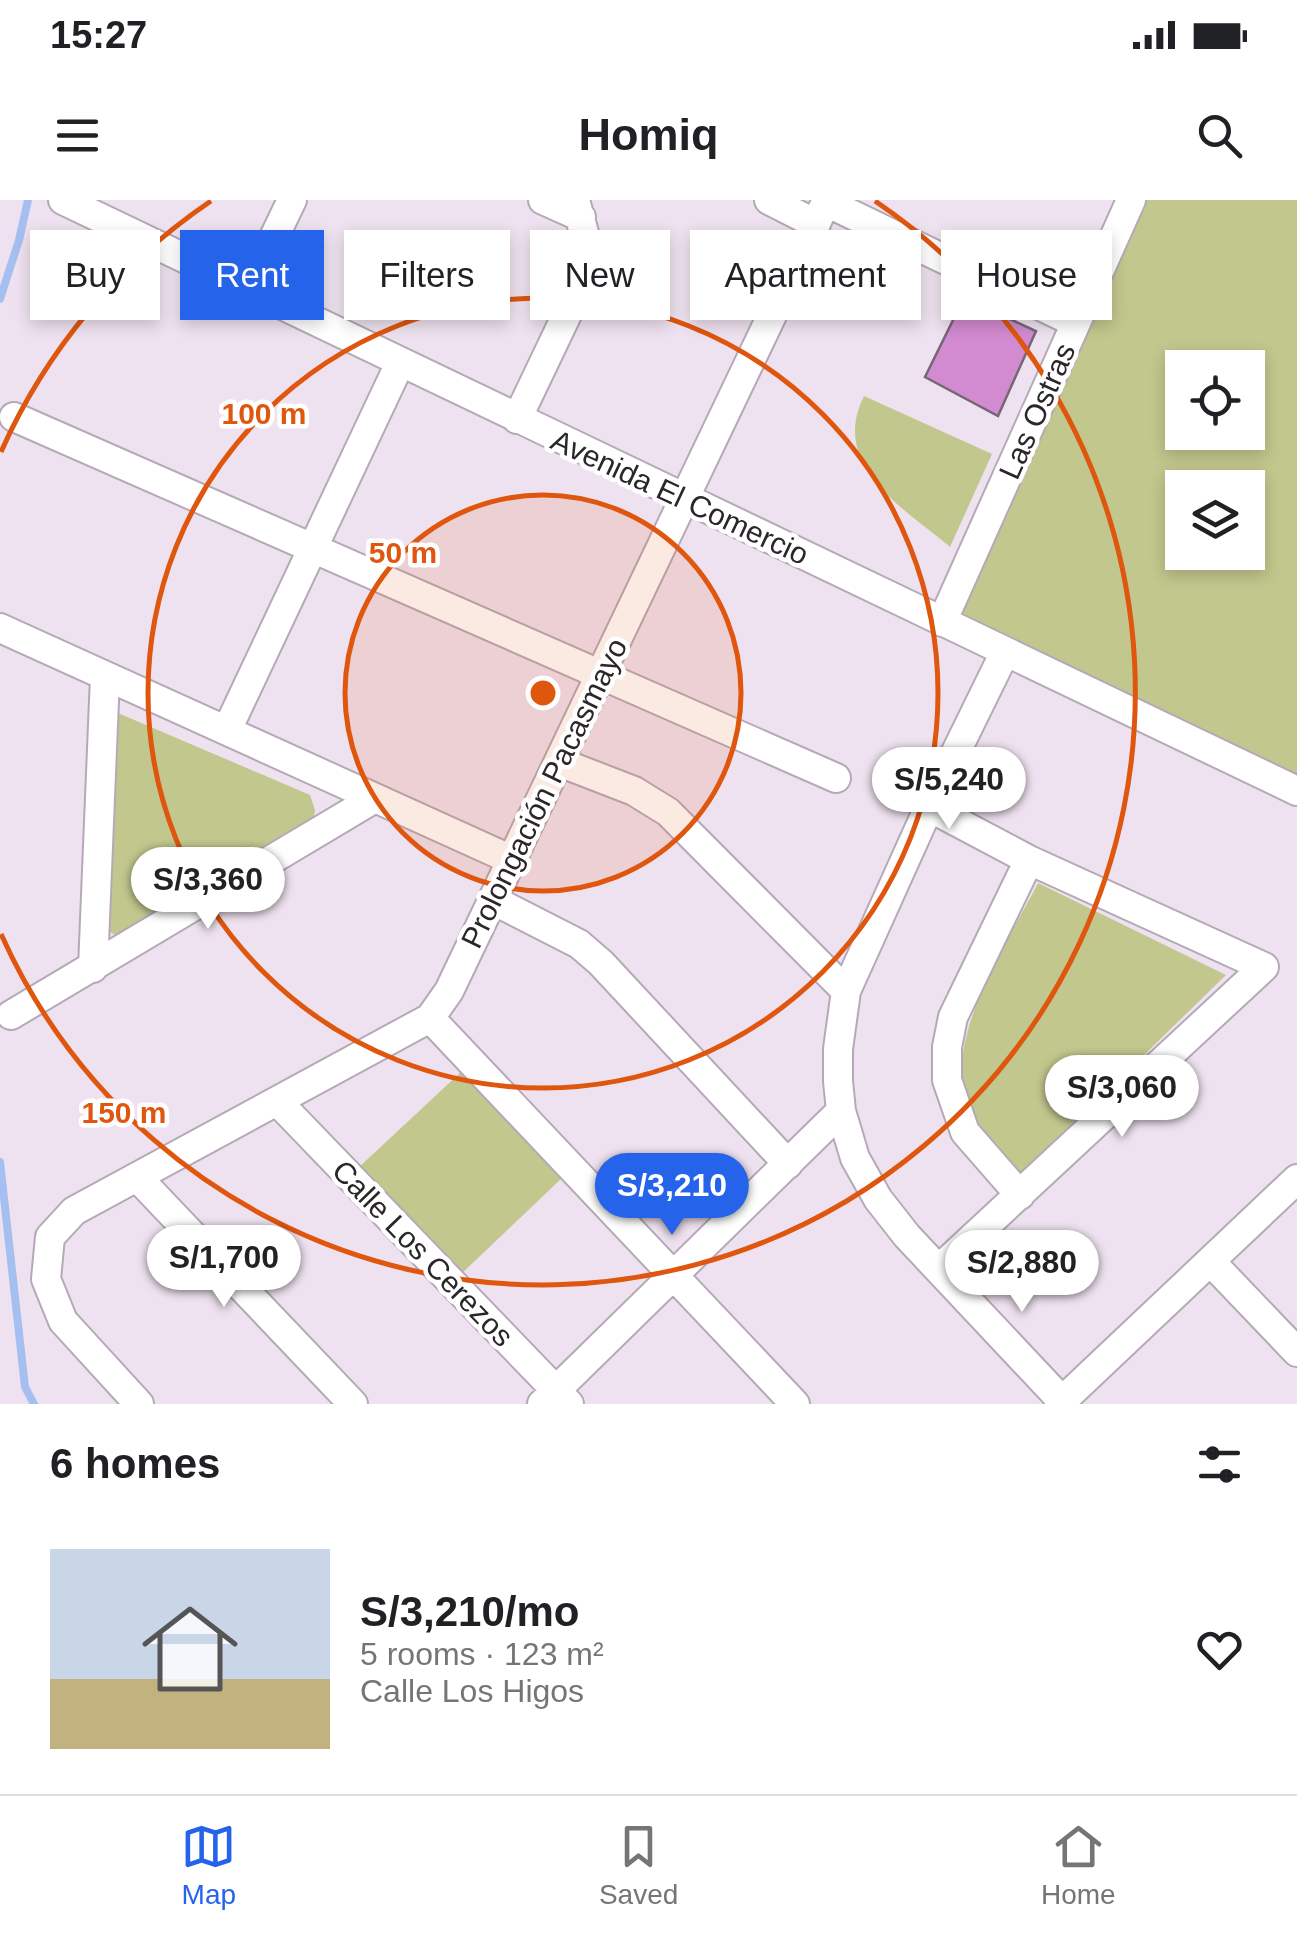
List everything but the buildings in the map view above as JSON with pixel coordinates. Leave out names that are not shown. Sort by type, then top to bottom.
[{"type":"street","name":"Avenida El Comercio","points":[[64,200],[96,208],[180,254]]},
{"type":"street","points":[[277,230],[292,200]]},
{"type":"street","points":[[517,419],[592,262],[578,208],[543,200]]},
{"type":"street","points":[[769,200],[823,208],[1076,323]]},
{"type":"street","name":"Las Ostras","points":[[942,622],[1131,200]]},
{"type":"street","name":"Prolongación Pacasmayo","points":[[139,1404],[63,1321],[46,1279],[50,1237],[74,1211],[430,1018],[449,990],[493,900],[823,208]]},
{"type":"street","name":"Avenida El Comercio","points":[[308,320],[1297,791]]},
{"type":"street","points":[[226,730],[400,364]]},
{"type":"street","points":[[14,417],[836,778]]},
{"type":"street","points":[[0,628],[512,860]]},
{"type":"street","points":[[1005,652],[928,807],[846,990],[838,1048],[841,1111],[855,1158],[878,1199],[1062,1403],[1297,1179]]},
{"type":"street","points":[[92,968],[105,676]]},
{"type":"street","points":[[558,762],[634,791],[668,812],[846,990]]},
{"type":"street","points":[[11,1014],[375,798]]},
{"type":"street","points":[[928,807],[1029,860],[1264,967],[938,1269]]},
{"type":"street","points":[[1020,1195],[964,1132],[947,1080],[947,1047],[953,1017],[1029,860]]},
{"type":"street","points":[[493,900],[579,944],[602,963],[788,1164]]},
{"type":"street","points":[[430,1018],[795,1404]]},
{"type":"street","name":"Calle Los Cerezos","points":[[277,1102],[556,1400]]},
{"type":"street","points":[[556,1400],[674,1276],[841,1111]]},
{"type":"street","points":[[138,1177],[353,1404]]},
{"type":"street","points":[[1210,1262],[1297,1352]]},
{"type":"green space","points":[[1140,200],[1297,200],[1297,778],[953,618],[1086,320],[1112,320],[1112,263]]},
{"type":"green space","points":[[864,396],[992,454],[950,547],[893,501],[864,464],[856,444],[856,421]]},
{"type":"green space","points":[[111,710],[310,795],[315,810],[313,822],[116,936],[106,929]]},
{"type":"green space","points":[[1038,883],[1226,975],[1019,1177],[974,1122],[963,1094],[962,1064],[978,1000]]},
{"type":"green space","points":[[462,1071],[562,1178],[458,1277],[356,1170]]},
{"type":"waterway","points":[[0,299],[28,200]]},
{"type":"waterway","points":[[0,1162],[25,1387],[34,1404]]}]
